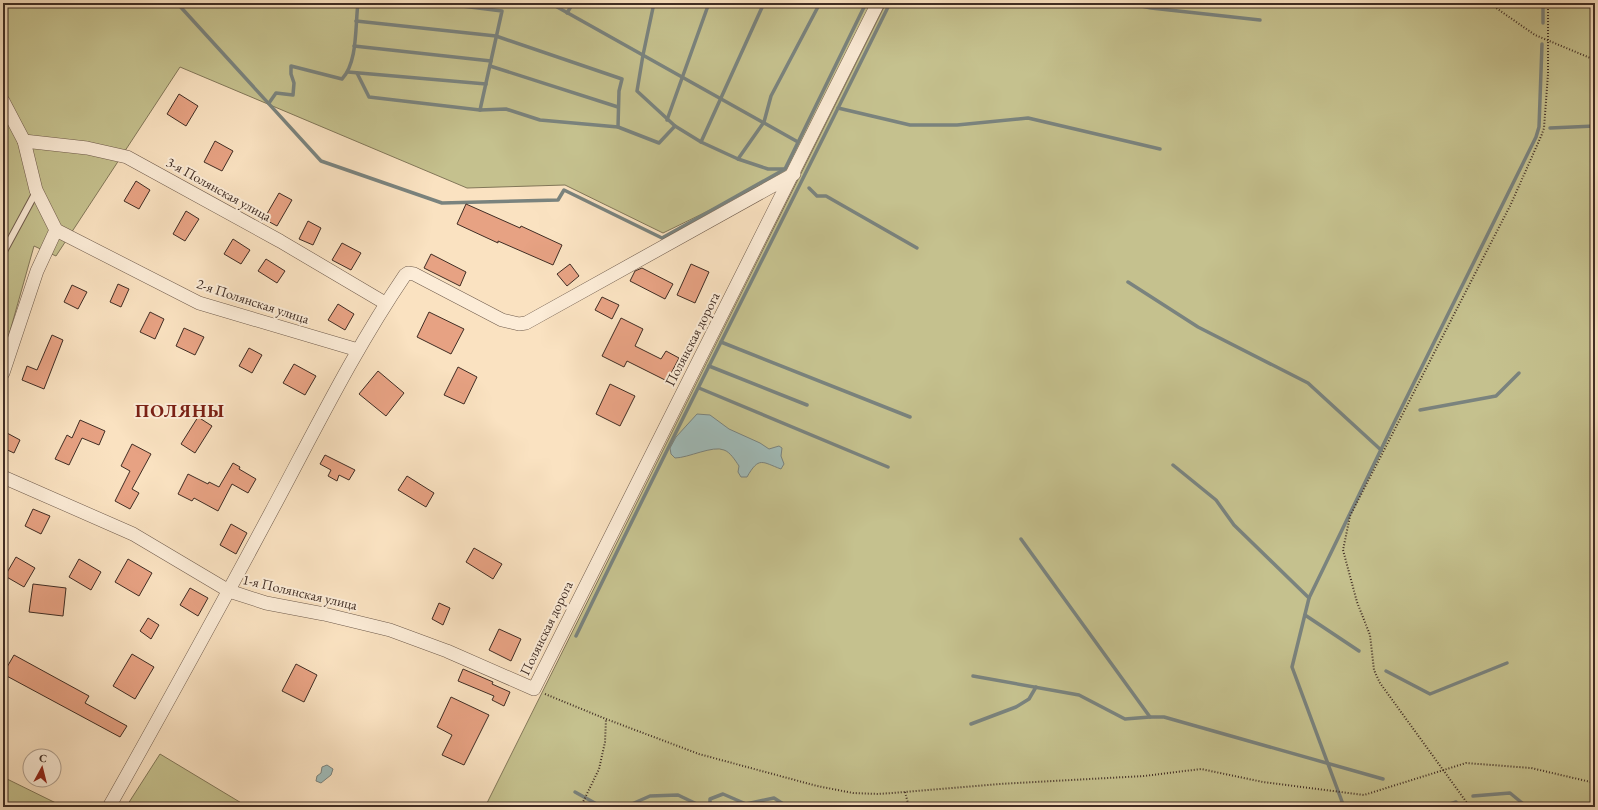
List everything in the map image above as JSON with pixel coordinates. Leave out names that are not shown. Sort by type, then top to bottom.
[{"type":"street","name":"Полянская дорога","points":[[534,689],[794,174],[878,3]]},
{"type":"street","points":[[3,101],[24,141],[36,190],[56,230],[38,271],[3,373]]},
{"type":"street","name":"3-я Полянская улица","points":[[24,141],[87,148],[127,157],[280,241],[385,303]]},
{"type":"street","points":[[109,807],[229,592],[358,350],[385,303],[404,275],[408,273],[414,274],[502,320],[518,324],[526,323],[794,174]]},
{"type":"street","name":"2-я Полянская улица","points":[[56,230],[199,303],[358,350]]},
{"type":"street","name":"1-я Полянская улица","points":[[5,483],[133,534],[229,592],[266,603],[324,614],[390,630],[447,650],[534,689]]},
{"type":"lane","points":[[3,253],[36,190]]},
{"type":"path","points":[[1488,3],[1535,35],[1595,60]]},
{"type":"path","points":[[1470,807],[1380,683],[1374,670],[1370,635],[1357,602],[1343,550],[1350,516],[1511,204],[1542,134],[1544,128],[1548,74],[1548,3]]},
{"type":"path","points":[[534,689],[606,719],[699,754],[817,786],[853,793],[878,794],[999,784],[1144,776],[1200,769],[1262,782],[1364,795],[1466,763],[1531,768],[1595,783]]},
{"type":"path","points":[[584,807],[583,802],[599,769],[605,742],[606,719]]},
{"type":"path","points":[[905,792],[909,807]]},
{"type":"shaded area","points":[[3,3],[873,3],[790,171],[663,233],[565,185],[467,188],[180,67],[56,256],[34,246],[3,356]]},
{"type":"shaded area","points":[[886,3],[1595,3],[1595,807],[485,807]]},
{"type":"shaded area","points":[[160,754],[248,807],[126,807]]},
{"type":"shaded area","points":[[3,777],[22,786],[22,788],[25,788],[64,807],[3,807]]},
{"type":"water","points":[[697,414],[710,415],[729,429],[760,443],[769,449],[779,446],[782,448],[781,456],[784,464],[781,469],[761,462],[751,470],[747,477],[741,477],[738,472],[739,466],[734,459],[726,451],[719,449],[707,450],[675,458],[671,454],[670,448],[676,437]]},
{"type":"water","points":[[327,765],[333,769],[331,775],[321,783],[316,781],[317,776],[321,773],[322,767]]},
{"type":"building","points":[[179,94],[198,106],[186,126],[167,114]]},
{"type":"building","points":[[215,141],[233,151],[222,171],[204,162]]},
{"type":"building","points":[[136,181],[150,190],[139,209],[124,201]]},
{"type":"building","points":[[279,193],[292,200],[277,226],[264,219]]},
{"type":"building","points":[[466,204],[520,228],[521,226],[562,245],[553,265],[498,241],[498,243],[457,224]]},
{"type":"building","points":[[186,211],[199,219],[185,241],[173,234]]},
{"type":"building","points":[[308,221],[321,228],[313,245],[299,239]]},
{"type":"building","points":[[233,239],[250,250],[241,264],[224,254]]},
{"type":"building","points":[[342,243],[361,253],[351,270],[332,260]]},
{"type":"building","points":[[431,254],[466,272],[460,286],[424,268]]},
{"type":"building","points":[[266,259],[285,271],[277,283],[258,271]]},
{"type":"building","points":[[570,264],[579,276],[567,286],[557,274]]},
{"type":"building","points":[[691,264],[709,272],[695,303],[677,295]]},
{"type":"building","points":[[642,268],[673,284],[665,299],[630,281],[635,271]]},
{"type":"building","points":[[118,284],[129,289],[121,307],[110,302]]},
{"type":"building","points":[[72,285],[87,292],[78,309],[64,302]]},
{"type":"building","points":[[602,297],[619,305],[612,319],[595,310]]},
{"type":"building","points":[[338,304],[354,314],[345,330],[328,320]]},
{"type":"building","points":[[150,312],[164,319],[155,339],[140,332]]},
{"type":"building","points":[[429,312],[464,329],[451,354],[417,337]]},
{"type":"building","points":[[621,318],[643,329],[635,346],[661,359],[666,351],[679,358],[667,381],[627,361],[624,367],[602,356]]},
{"type":"building","points":[[184,328],[204,337],[195,355],[176,346]]},
{"type":"building","points":[[52,335],[63,340],[44,389],[22,380],[27,366],[37,370]]},
{"type":"building","points":[[249,348],[262,355],[252,373],[239,366]]},
{"type":"building","points":[[294,364],[316,376],[305,395],[283,383]]},
{"type":"building","points":[[458,367],[477,377],[464,404],[444,395]]},
{"type":"building","points":[[378,371],[404,393],[386,416],[359,394]]},
{"type":"building","points":[[610,384],[635,396],[620,426],[596,414]]},
{"type":"building","points":[[198,417],[212,426],[195,453],[181,444]]},
{"type":"building","points":[[80,420],[105,431],[99,445],[82,438],[69,465],[55,459],[67,435],[72,438]]},
{"type":"building","points":[[7,433],[20,440],[14,453],[3,448],[3,442]]},
{"type":"building","points":[[132,444],[151,454],[132,489],[139,493],[130,509],[115,501],[130,471],[121,466]]},
{"type":"building","points":[[325,455],[355,470],[349,480],[339,475],[337,481],[328,476],[331,470],[320,464]]},
{"type":"building","points":[[233,463],[240,467],[239,469],[256,479],[248,493],[232,484],[218,511],[194,498],[192,501],[178,494],[188,474],[208,484],[209,482],[219,487]]},
{"type":"building","points":[[407,476],[434,493],[426,507],[398,490]]},
{"type":"building","points":[[33,509],[50,516],[41,534],[25,526]]},
{"type":"building","points":[[231,524],[247,533],[236,554],[220,545]]},
{"type":"building","points":[[474,548],[502,564],[493,579],[466,562]]},
{"type":"building","points":[[16,557],[35,568],[24,587],[5,576]]},
{"type":"building","points":[[79,559],[101,572],[91,590],[69,577]]},
{"type":"building","points":[[128,559],[152,573],[139,596],[115,582]]},
{"type":"building","points":[[33,584],[66,588],[63,616],[29,612]]},
{"type":"building","points":[[190,588],[208,598],[198,616],[180,605]]},
{"type":"building","points":[[439,603],[450,608],[443,625],[432,619]]},
{"type":"building","points":[[148,618],[159,625],[151,639],[140,631]]},
{"type":"building","points":[[499,629],[521,639],[511,661],[489,650]]},
{"type":"building","points":[[132,654],[154,667],[135,699],[113,686]]},
{"type":"building","points":[[14,655],[89,696],[85,703],[127,726],[120,737],[3,674]]},
{"type":"building","points":[[296,664],[317,675],[304,702],[282,691]]},
{"type":"building","points":[[463,669],[493,682],[492,684],[510,692],[504,706],[492,700],[494,696],[458,681]]},
{"type":"building","points":[[451,697],[489,715],[464,765],[442,755],[452,735],[437,727]]},
{"type":"waterway","points":[[177,3],[321,161],[442,203],[558,200],[564,190],[662,238],[785,169],[866,3]]},
{"type":"waterway","points":[[269,103],[276,93],[293,95],[294,83],[291,74],[291,66],[342,79],[351,63],[353,54],[358,3]]},
{"type":"waterway","points":[[438,3],[502,11],[480,110],[506,109],[540,120],[618,127],[659,143],[675,126]]},
{"type":"waterway","points":[[550,3],[798,142]]},
{"type":"waterway","points":[[567,13],[573,3]]},
{"type":"waterway","points":[[654,3],[637,91],[675,126],[701,142],[738,159],[768,169],[784,169]]},
{"type":"waterway","points":[[667,120],[709,3]]},
{"type":"waterway","points":[[701,142],[764,3]]},
{"type":"waterway","points":[[738,159],[764,122],[771,96],[820,3]]},
{"type":"waterway","points":[[576,636],[653,477],[890,3]]},
{"type":"waterway","points":[[1127,3],[1151,8],[1260,20]]},
{"type":"waterway","points":[[1543,3],[1543,23]]},
{"type":"waterway","points":[[356,21],[496,36],[622,79],[619,91],[618,127]]},
{"type":"waterway","points":[[1344,807],[1292,667],[1309,598],[1536,137],[1539,127],[1542,44]]},
{"type":"waterway","points":[[354,46],[491,61]]},
{"type":"waterway","points":[[490,66],[618,107]]},
{"type":"waterway","points":[[348,72],[486,84]]},
{"type":"waterway","points":[[357,73],[369,97],[480,110]]},
{"type":"waterway","points":[[838,108],[910,125],[957,125],[1028,118],[1160,149]]},
{"type":"waterway","points":[[1550,128],[1595,126]]},
{"type":"waterway","points":[[809,188],[817,196],[826,196],[917,248]]},
{"type":"waterway","points":[[1128,282],[1198,327],[1308,383],[1381,450]]},
{"type":"waterway","points":[[721,342],[910,417]]},
{"type":"waterway","points":[[709,366],[807,405]]},
{"type":"waterway","points":[[1420,410],[1496,396],[1519,373]]},
{"type":"waterway","points":[[699,388],[888,467]]},
{"type":"waterway","points":[[1173,465],[1216,500],[1234,525],[1309,598]]},
{"type":"waterway","points":[[1021,539],[1150,717],[1164,717],[1383,779]]},
{"type":"waterway","points":[[1305,615],[1359,651]]},
{"type":"waterway","points":[[1386,671],[1430,694],[1507,663]]},
{"type":"waterway","points":[[973,676],[1079,695],[1125,719],[1150,717]]},
{"type":"waterway","points":[[971,724],[1016,707],[1029,699],[1036,687]]},
{"type":"waterway","points":[[575,792],[602,807]]},
{"type":"waterway","points":[[1473,796],[1510,793],[1527,807]]},
{"type":"waterway","points":[[710,807],[710,799],[723,794],[746,804],[774,798],[788,807]]},
{"type":"waterway","points":[[625,807],[650,796],[678,795],[703,807]]},
{"type":"waterway","points":[[1441,807],[1456,802]]},
{"type":"district","name":"ПОЛЯНЫ","points":[[180,411]]}]
